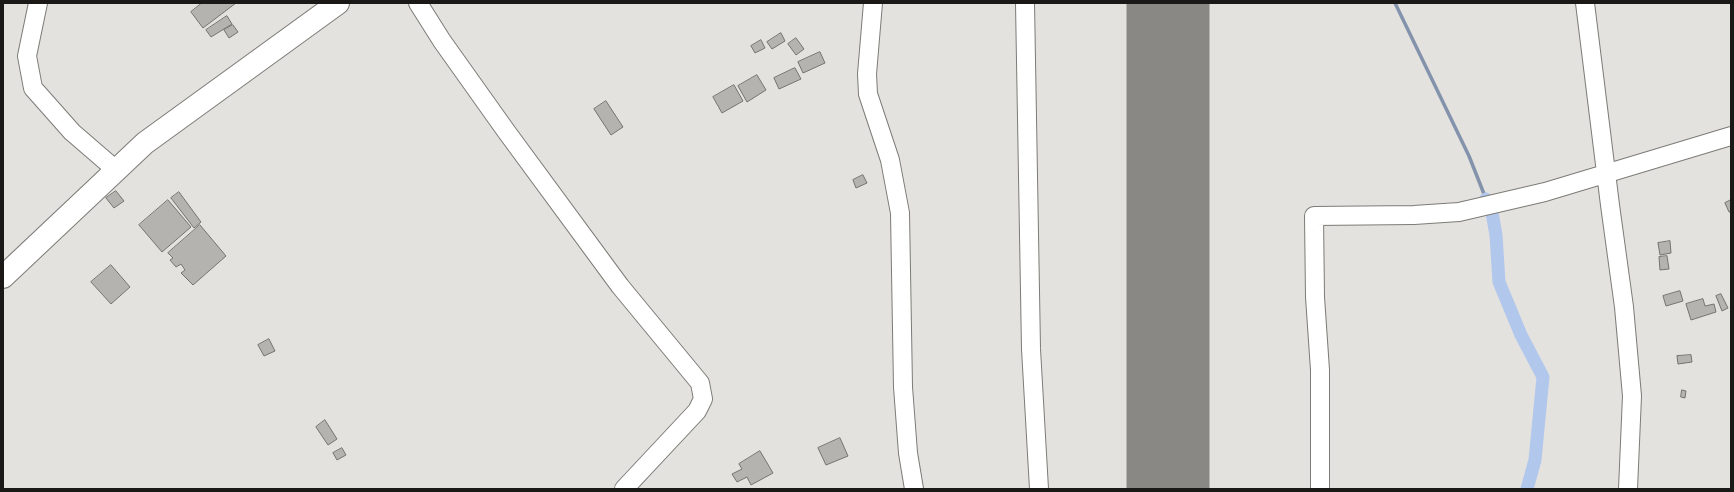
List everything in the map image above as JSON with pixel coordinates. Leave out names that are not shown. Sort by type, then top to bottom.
[{"type":"highway","points":[[3,277],[145,143],[338,3]]},
{"type":"street","points":[[38,3],[27,56],[33,88],[72,132],[116,170]]},
{"type":"street","points":[[418,3],[442,41],[488,106],[620,286],[700,383],[703,399],[698,411],[624,489]]},
{"type":"street","points":[[873,3],[867,74],[868,94],[890,160],[900,214],[903,387],[908,453],[914,489]]},
{"type":"street","points":[[1025,3],[1031,349],[1039,489]]},
{"type":"street","points":[[1585,3],[1624,307],[1632,396],[1628,489]]},
{"type":"street","points":[[1320,489],[1320,370],[1314,297],[1314,216],[1414,215],[1459,212],[1545,192],[1731,136]]},
{"type":"building","points":[[202,3],[236,3],[203,28],[191,12]]},
{"type":"building","points":[[227,16],[232,24],[211,37],[206,30]]},
{"type":"building","points":[[233,25],[238,32],[229,38],[224,30]]},
{"type":"building","points":[[781,33],[785,41],[772,49],[767,42]]},
{"type":"building","points":[[796,38],[804,49],[796,55],[788,44]]},
{"type":"building","points":[[761,40],[765,48],[755,53],[751,46]]},
{"type":"building","points":[[820,52],[825,63],[803,73],[798,62]]},
{"type":"building","points":[[795,68],[801,79],[779,89],[774,78]]},
{"type":"building","points":[[757,75],[766,90],[747,102],[738,86]]},
{"type":"building","points":[[734,85],[743,101],[722,113],[713,97]]},
{"type":"building","points":[[606,101],[623,127],[611,135],[594,109]]},
{"type":"building","points":[[863,175],[867,183],[856,188],[853,180]]},
{"type":"building","points":[[116,191],[124,201],[114,208],[106,198]]},
{"type":"building","points":[[179,192],[201,222],[194,228],[171,198]]},
{"type":"building","points":[[168,200],[191,227],[162,252],[139,225]]},
{"type":"building","points":[[1731,200],[1731,212],[1729,212],[1725,203]]},
{"type":"building","points":[[200,225],[226,256],[193,285],[181,273],[185,270],[181,264],[176,267],[170,260],[173,258],[168,253]]},
{"type":"building","points":[[1670,241],[1671,253],[1660,255],[1658,243]]},
{"type":"building","points":[[1667,256],[1669,269],[1660,270],[1659,257]]},
{"type":"building","points":[[111,265],[130,287],[111,304],[91,282]]},
{"type":"building","points":[[1680,291],[1683,301],[1666,306],[1663,296]]},
{"type":"building","points":[[1721,294],[1728,308],[1722,311],[1716,296]]},
{"type":"building","points":[[1703,299],[1705,306],[1714,304],[1716,312],[1691,320],[1686,304]]},
{"type":"building","points":[[269,339],[275,351],[264,356],[258,345]]},
{"type":"building","points":[[1691,355],[1692,362],[1678,364],[1677,356]]},
{"type":"building","points":[[1682,390],[1686,391],[1685,398],[1681,397]]},
{"type":"building","points":[[325,420],[337,439],[328,445],[316,427]]},
{"type":"building","points":[[840,438],[848,456],[826,465],[818,448]]},
{"type":"building","points":[[342,448],[346,455],[337,460],[333,453]]},
{"type":"building","points":[[760,451],[773,473],[751,485],[747,477],[737,482],[732,474],[742,469],[739,464]]},
{"type":"waterway","points":[[1395,3],[1469,156],[1486,199]]},
{"type":"waterway","points":[[1486,199],[1491,207],[1496,235],[1499,282],[1521,335],[1543,377],[1535,460],[1527,489]]},
{"type":"runway","points":[[1168,3],[1168,489]]}]
